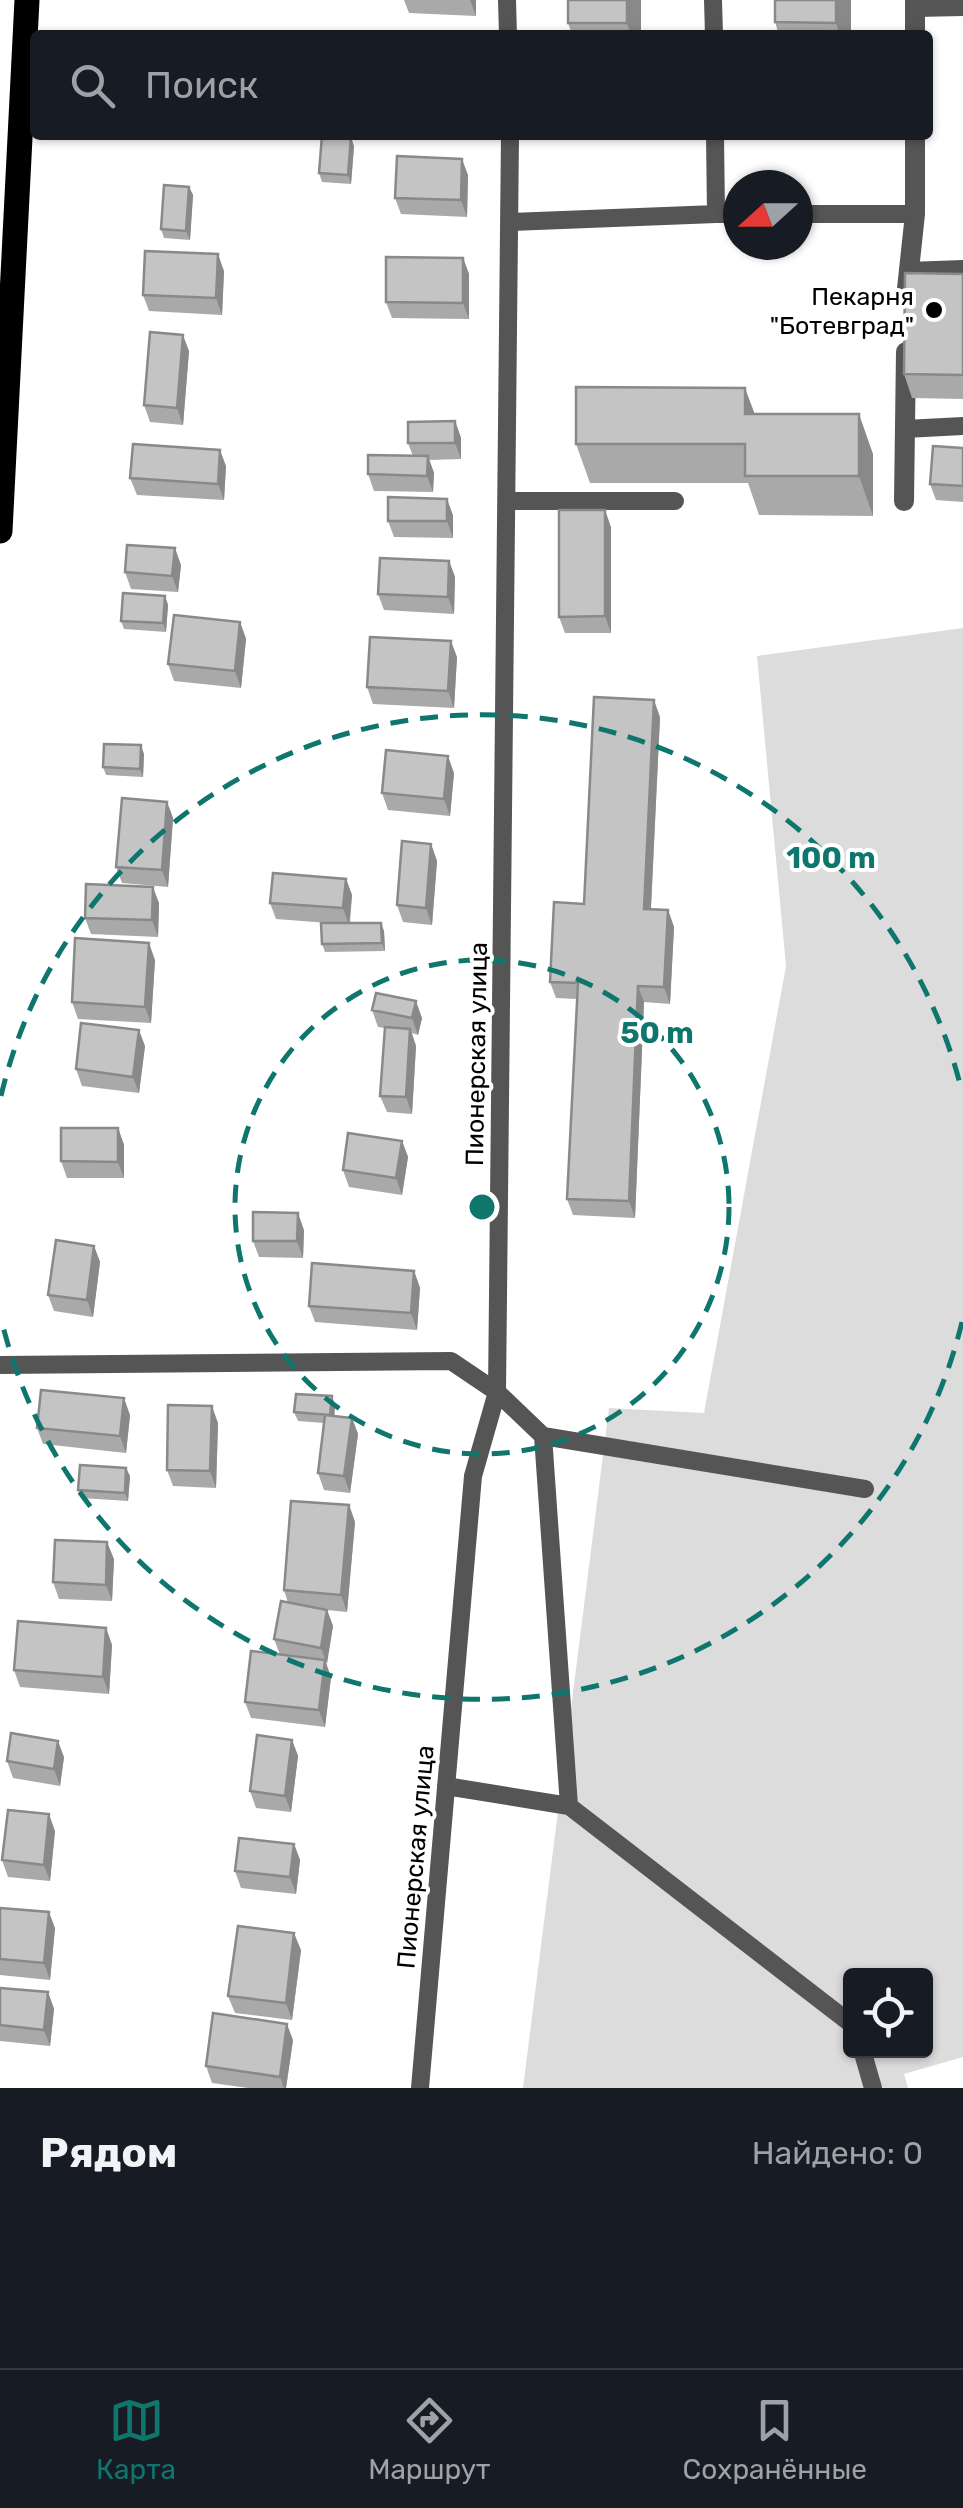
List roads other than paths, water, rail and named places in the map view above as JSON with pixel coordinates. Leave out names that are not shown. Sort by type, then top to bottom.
[{"type":"main road","points":[[0,531],[8,215],[27,0]]},
{"type":"street","points":[[915,4],[915,30]]},
{"type":"street","points":[[904,501],[908,271],[915,214],[915,140]]},
{"type":"lane","points":[[508,0],[508,30]]},
{"type":"lane","points":[[713,0],[714,30]]},
{"type":"lane","points":[[915,4],[963,7]]},
{"type":"lane","name":"Пионерская улица","points":[[420,2088],[474,1476],[498,1392],[510,140]]},
{"type":"lane","points":[[715,140],[716,214]]},
{"type":"lane","points":[[511,222],[723,214]]},
{"type":"lane","points":[[813,214],[915,214]]},
{"type":"lane","points":[[908,271],[963,268]]},
{"type":"lane","points":[[905,428],[963,426]]},
{"type":"lane","points":[[508,501],[676,501]]},
{"type":"lane","points":[[0,1365],[451,1361],[498,1392],[543,1436],[865,1489]]},
{"type":"lane","points":[[543,1436],[569,1806]]},
{"type":"lane","points":[[446,1786],[569,1806],[843,2018]]},
{"type":"lane","points":[[864,2058],[873,2088]]},
{"type":"place","name":"Пекарня \"Ботевград\"","points":[[934,310]]}]
